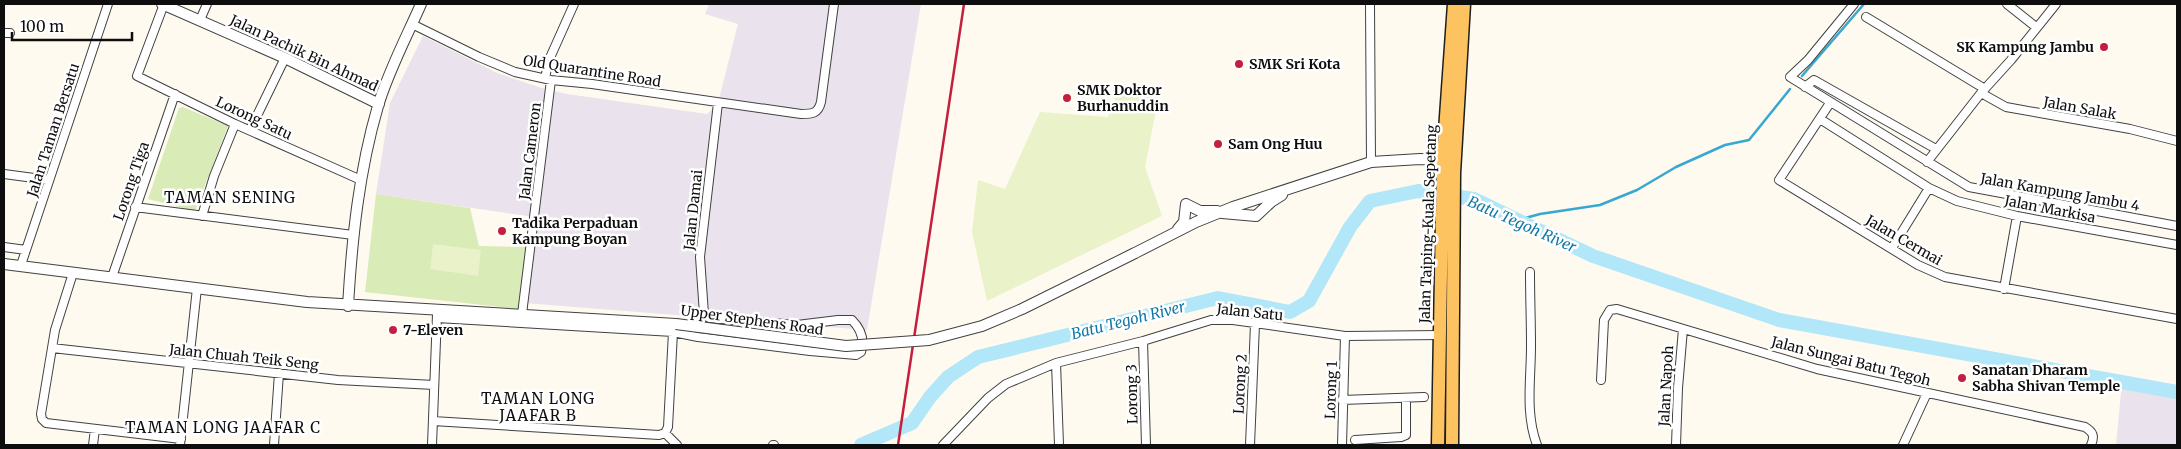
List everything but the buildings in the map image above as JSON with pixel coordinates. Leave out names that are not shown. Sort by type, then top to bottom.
[{"type":"main road","name":"Jalan Taiping-Kuala Sepetang","points":[[1452,445],[1448,167],[1454,4]]},
{"type":"main road","name":"Jalan Taiping-Kuala Sepetang","points":[[1448,167],[1464,4]]},
{"type":"main road","name":"Jalan Taiping-Kuala Sepetang","points":[[1438,445],[1440,335],[1448,203]]},
{"type":"street","name":"Jalan Taman Bersatu","points":[[21,265],[108,4]]},
{"type":"street","name":"Jalan Pachik Bin Ahmad","points":[[163,4],[286,58],[379,104]]},
{"type":"street","name":"Lorong Satu","points":[[163,4],[137,76],[235,124],[361,180]]},
{"type":"street","points":[[200,20],[207,4]]},
{"type":"street","points":[[348,306],[353,236],[368,143],[379,104],[421,4]]},
{"type":"street","name":"Jalan Cameron","points":[[522,314],[549,60],[574,4]]},
{"type":"street","name":"Old Quarantine Road","points":[[412,24],[479,57],[515,72],[548,79],[718,103],[813,114],[819,110],[834,4]]},
{"type":"street","points":[[1370,4],[1371,162]]},
{"type":"street","name":"Jalan Kampung Jambu 4","points":[[1854,4],[1808,60],[1790,77],[1830,104],[1969,187],[2177,226]]},
{"type":"street","points":[[2007,4],[2036,27]]},
{"type":"street","points":[[1927,162],[1983,91],[2056,4]]},
{"type":"street","name":"Jalan Salak","points":[[1866,17],[2006,107],[2130,129],[2177,141]]},
{"type":"street","points":[[250,130],[286,58]]},
{"type":"street","points":[[1805,88],[1814,80],[1936,149]]},
{"type":"street","name":"Lorong Tiga","points":[[112,277],[175,94]]},
{"type":"street","name":"Jalan Damai","points":[[675,328],[698,338],[856,355],[861,352],[863,347],[860,328],[852,320],[797,325],[709,318],[704,314],[700,256],[718,103]]},
{"type":"street","name":"Jalan Cermai","points":[[1830,104],[1779,180],[1918,265],[1944,277],[2177,319]]},
{"type":"street","name":"Jalan Markisa","points":[[1820,119],[1929,188],[1957,202],[2017,216],[2177,245]]},
{"type":"street","points":[[202,216],[214,176],[235,124]]},
{"type":"street","points":[[1173,234],[1184,222],[1186,204],[1200,211],[1213,211],[1233,207],[1371,162],[1448,167]]},
{"type":"street","points":[[4,174],[50,180]]},
{"type":"street","points":[[1220,213],[1256,216],[1271,202],[1293,188]]},
{"type":"street","points":[[1892,248],[1929,188]]},
{"type":"street","points":[[135,207],[353,236]]},
{"type":"street","name":"Upper Stephens Road","points":[[4,264],[348,306],[437,314],[522,314],[846,346],[929,340],[982,326],[1022,309],[1196,222],[1233,207]]},
{"type":"street","points":[[2004,289],[2017,216]]},
{"type":"street","points":[[4,247],[26,250]]},
{"type":"street","points":[[1530,272],[1530,419],[1537,445]]},
{"type":"street","points":[[73,273],[60,312],[52,348],[41,414],[42,419],[46,423],[180,442],[197,288]]},
{"type":"street","name":"Jalan Sungai Batu Tegoh","points":[[1601,380],[1604,320],[1607,312],[1615,309],[1817,369],[2085,427],[2091,430],[2094,435],[2091,445]]},
{"type":"street","points":[[432,445],[437,314],[675,328],[668,427],[665,433],[660,435],[433,421]]},
{"type":"street","name":"Jalan Satu","points":[[943,445],[988,398],[1006,384],[1056,363],[1092,352],[1143,341],[1210,320],[1234,320],[1345,336],[1440,335]]},
{"type":"street","name":"Lorong 2","points":[[1250,445],[1255,324]]},
{"type":"street","name":"Jalan Napoh","points":[[1676,445],[1683,329]]},
{"type":"street","name":"Lorong 1","points":[[1342,445],[1345,336]]},
{"type":"street","name":"Lorong 3","points":[[1143,341],[1146,445]]},
{"type":"street","name":"Jalan Chuah Teik Seng","points":[[52,348],[338,380],[434,385]]},
{"type":"street","points":[[1056,363],[1059,445]]},
{"type":"street","points":[[274,445],[279,374]]},
{"type":"street","points":[[1903,445],[1927,393]]},
{"type":"street","points":[[1342,400],[1424,397]]},
{"type":"street","points":[[1355,440],[1401,437],[1406,435],[1406,398]]},
{"type":"street","points":[[93,445],[95,429]]},
{"type":"street","points":[[665,433],[677,445]]},
{"type":"shaded area","points":[[709,4],[921,4],[867,330],[524,303],[534,217],[376,194],[390,103],[423,36],[497,73],[545,89],[567,94],[707,114],[718,103],[738,24],[705,14]]},
{"type":"shaded area","points":[[2122,382],[2177,391],[2177,445],[2116,445]]},
{"type":"green space","points":[[1119,88],[1159,95],[1145,167],[1162,216],[987,301],[972,232],[978,180],[1005,189],[1040,112],[1108,117]]},
{"type":"green space","points":[[183,107],[228,126],[195,211],[148,199],[179,108]]},
{"type":"green space","points":[[376,194],[470,208],[479,246],[526,247],[518,309],[365,292]]},
{"type":"green space","points":[[433,244],[481,250],[478,276],[430,269]]},
{"type":"waterway","points":[[1802,76],[1864,4]]},
{"type":"waterway","points":[[1518,220],[1540,214],[1600,205],[1637,190],[1676,167],[1725,145],[1749,140],[1790,89]]},
{"type":"waterway","name":"Batu Tegoh River","points":[[861,445],[912,423],[930,397],[948,377],[978,357],[1218,298],[1290,312],[1309,301],[1350,227],[1370,201],[1418,191],[1474,199],[1593,256],[1779,320],[2177,392]]},
{"type":"railway","points":[[898,445],[964,4]]},
{"type":"place","name":"SK Kampung Jambu","points":[[2104,47]]},
{"type":"place","name":"SMK Sri Kota","points":[[1239,64]]},
{"type":"place","name":"SMK Doktor Burhanuddin","points":[[1067,98]]},
{"type":"place","name":"Sam Ong Huu","points":[[1218,144]]},
{"type":"place","name":"Tadika Perpaduan Kampung Boyan","points":[[502,231]]},
{"type":"place","name":"7-Eleven","points":[[393,330]]},
{"type":"place","name":"Sanatan Dharam Sabha Shivan Temple","points":[[1962,378]]},
{"type":"district","name":"TAMAN SENING","points":[[230,197]]},
{"type":"district","name":"TAMAN LONG JAAFAR B","points":[[538,406]]},
{"type":"district","name":"TAMAN LONG JAAFAR C","points":[[223,427]]}]
